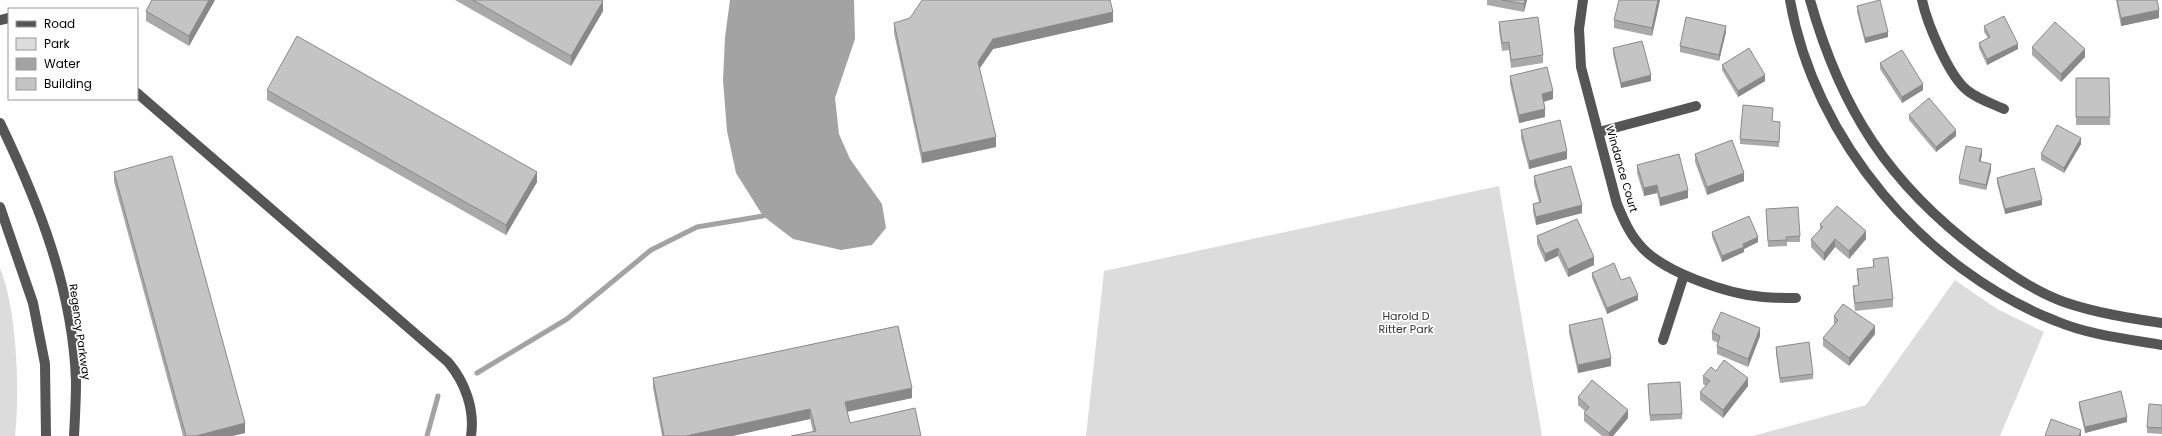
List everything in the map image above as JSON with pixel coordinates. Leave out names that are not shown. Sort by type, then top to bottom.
[{"type":"street","name":"Windance Court","points":[[1584,0],[1579,23],[1581,67],[1617,204],[1632,235],[1639,245],[1654,259],[1684,275],[1736,292],[1762,297],[1796,298]]},
{"type":"street","points":[[1790,0],[1799,39],[1813,78],[1845,142],[1888,200],[1934,247],[1989,289],[2057,322],[2116,338],[2162,344]]},
{"type":"street","points":[[1810,0],[1833,71],[1858,119],[1888,165],[1949,229],[2018,280],[2064,302],[2120,317],[2162,323]]},
{"type":"street","points":[[1922,0],[1931,30],[1947,63],[1958,79],[1968,91],[2004,109]]},
{"type":"street","points":[[138,94],[448,362],[460,379],[468,397],[472,414],[471,436]]},
{"type":"street","points":[[1599,132],[1696,106]]},
{"type":"street","name":"Regency Parkway","points":[[0,123],[21,167],[46,229],[64,293],[76,380],[74,436]]},
{"type":"street","points":[[0,207],[34,303],[45,364],[46,436]]},
{"type":"street","points":[[1662,340],[1684,275]]},
{"type":"green space","name":"Harold D Ritter Park","points":[[1499,186],[1542,436],[1086,436],[1104,271]]},
{"type":"green space","points":[[0,268],[6,285],[14,327],[17,374],[15,436],[0,436]]},
{"type":"green space","points":[[1955,280],[1997,309],[2044,332],[2000,436],[1753,436],[1866,405]]},
{"type":"water","points":[[730,0],[854,0],[855,39],[835,98],[839,134],[850,159],[882,204],[886,228],[872,245],[841,250],[793,239],[763,216],[736,173],[727,131],[723,80],[725,37]]},
{"type":"building","points":[[152,0],[209,0],[189,36],[146,11]]},
{"type":"building","points":[[473,0],[601,0],[603,1],[571,56]]},
{"type":"building","points":[[922,0],[1110,0],[1113,12],[993,39],[978,62],[996,137],[922,153],[894,23],[910,18]]},
{"type":"building","points":[[1502,0],[1525,0],[1524,4]]},
{"type":"building","points":[[1619,0],[1658,0],[1652,28],[1614,20]]},
{"type":"building","points":[[1880,0],[1888,32],[1865,38],[1857,6]]},
{"type":"building","points":[[2117,0],[2157,0],[2159,10],[2121,18]]},
{"type":"building","points":[[2004,16],[2018,44],[1987,59],[1979,43],[1990,37],[1984,26]]},
{"type":"building","points":[[1538,17],[1543,55],[1511,60],[1509,42],[1502,43],[1499,22]]},
{"type":"building","points":[[1686,17],[1726,26],[1719,55],[1680,46]]},
{"type":"building","points":[[2055,22],[2085,49],[2061,74],[2032,47]]},
{"type":"building","points":[[297,36],[537,172],[506,225],[267,90]]},
{"type":"building","points":[[1642,41],[1651,75],[1621,83],[1613,48]]},
{"type":"building","points":[[1749,48],[1765,75],[1738,91],[1722,65]]},
{"type":"building","points":[[1902,50],[1923,84],[1902,97],[1880,63]]},
{"type":"building","points":[[1547,67],[1553,91],[1542,94],[1545,109],[1519,115],[1510,76]]},
{"type":"building","points":[[2076,78],[2109,78],[2110,117],[2076,117]]},
{"type":"building","points":[[1929,98],[1956,130],[1936,147],[1909,115]]},
{"type":"building","points":[[1743,105],[1773,108],[1772,121],[1780,122],[1779,142],[1740,139]]},
{"type":"building","points":[[1560,120],[1567,151],[1529,161],[1521,130]]},
{"type":"building","points":[[2057,125],[2081,138],[2064,168],[2041,154]]},
{"type":"building","points":[[1732,140],[1744,173],[1707,187],[1695,154]]},
{"type":"building","points":[[1966,146],[1982,149],[1979,161],[1991,164],[1986,185],[1959,179]]},
{"type":"building","points":[[1679,154],[1688,190],[1660,198],[1657,185],[1644,188],[1637,165]]},
{"type":"building","points":[[172,156],[245,423],[196,436],[186,436],[114,172]]},
{"type":"building","points":[[1571,166],[1582,205],[1536,217],[1533,204],[1541,202],[1534,176]]},
{"type":"building","points":[[2034,168],[2042,200],[2005,209],[1997,178]]},
{"type":"building","points":[[1837,206],[1866,231],[1849,251],[1835,239],[1824,253],[1811,239],[1823,227],[1820,224]]},
{"type":"building","points":[[1798,207],[1800,236],[1786,237],[1787,240],[1768,241],[1766,209]]},
{"type":"building","points":[[1749,216],[1758,237],[1743,244],[1744,247],[1722,256],[1712,232]]},
{"type":"building","points":[[1577,219],[1594,257],[1568,269],[1558,248],[1545,254],[1537,236]]},
{"type":"building","points":[[1888,257],[1893,299],[1855,303],[1853,286],[1859,285],[1857,269],[1874,267],[1873,259]]},
{"type":"building","points":[[1614,263],[1621,280],[1630,277],[1638,295],[1607,308],[1592,273]]},
{"type":"building","points":[[1843,304],[1875,326],[1849,358],[1823,338],[1838,320],[1834,316]]},
{"type":"building","points":[[1721,312],[1760,328],[1748,359],[1717,346],[1720,336],[1712,332]]},
{"type":"building","points":[[1602,318],[1611,358],[1578,365],[1569,325]]},
{"type":"building","points":[[898,326],[912,388],[845,402],[850,423],[915,408],[921,436],[791,436],[816,431],[810,409],[686,436],[664,436],[653,378]]},
{"type":"building","points":[[1809,342],[1813,374],[1780,378],[1776,347]]},
{"type":"building","points":[[1724,360],[1748,378],[1723,410],[1700,392],[1710,381],[1703,376],[1711,367],[1716,371]]},
{"type":"building","points":[[1592,380],[1628,410],[1609,433],[1584,413],[1589,407],[1578,397]]},
{"type":"building","points":[[1680,382],[1682,414],[1650,415],[1648,384]]},
{"type":"building","points":[[2121,391],[2127,417],[2085,427],[2079,402]]},
{"type":"building","points":[[2149,404],[2162,405],[2162,428],[2147,427]]},
{"type":"building","points":[[2051,419],[2081,430],[2079,436],[2045,436]]},
{"type":"waterway","points":[[477,373],[567,319],[651,250],[697,227],[763,216]]},
{"type":"waterway","points":[[427,436],[438,396]]}]
